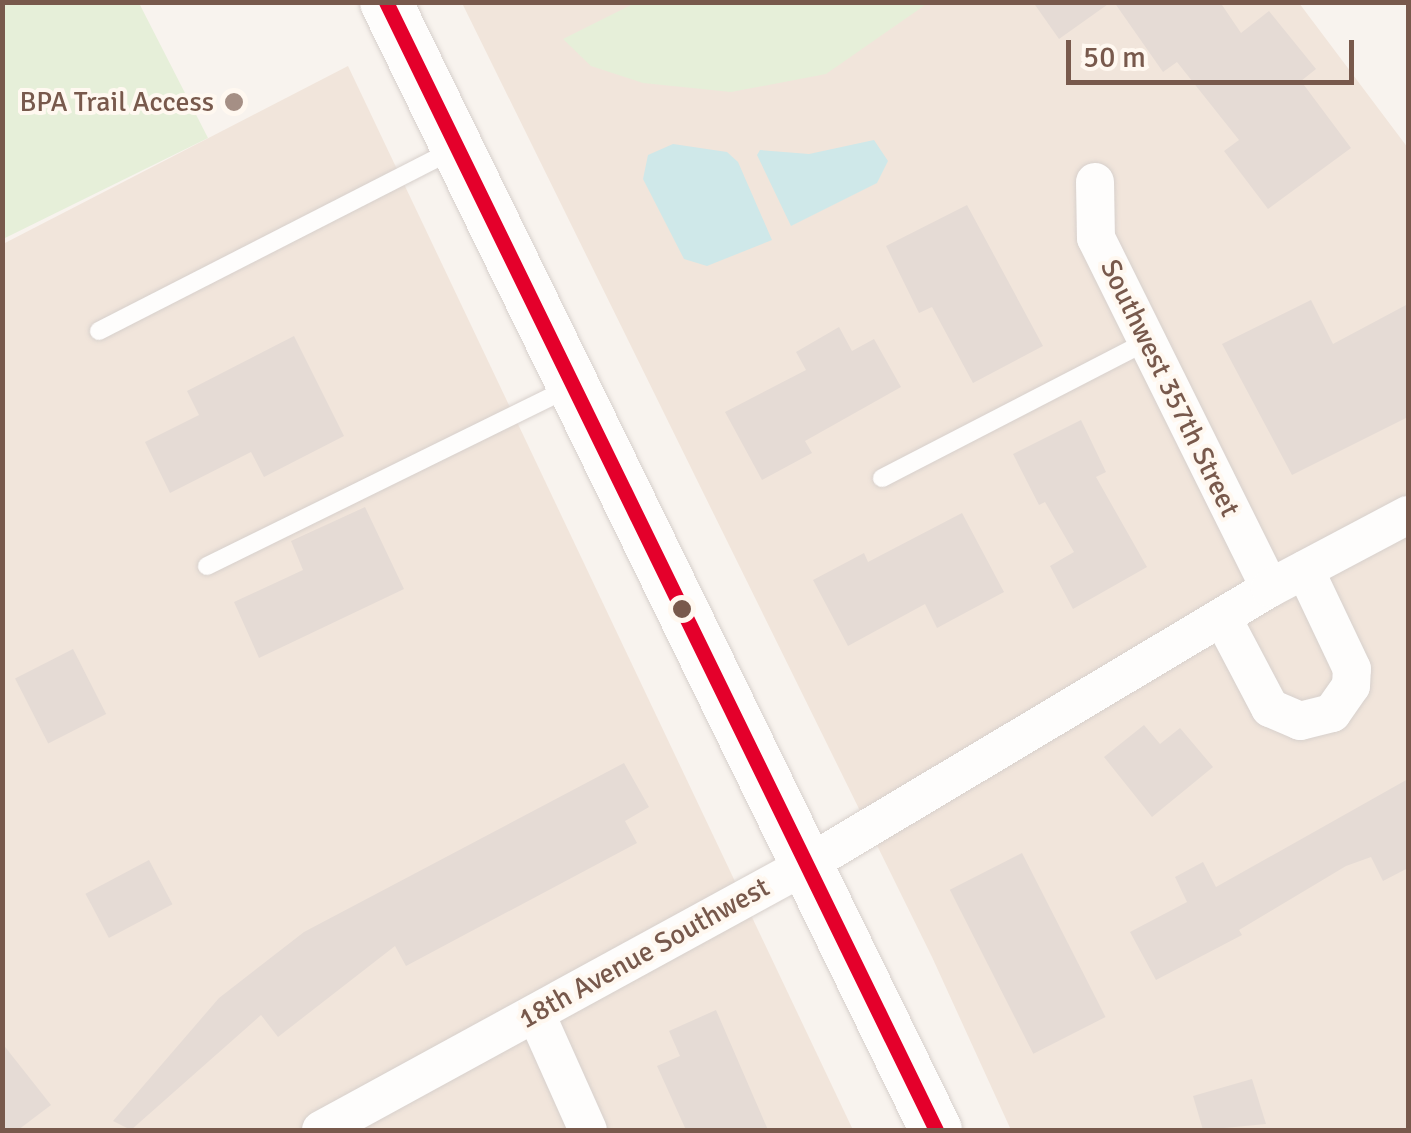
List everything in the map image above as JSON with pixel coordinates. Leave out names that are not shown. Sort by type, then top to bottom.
[{"type":"main road","points":[[386,2],[576,384],[936,1130]]},
{"type":"street","name":"Southwest 357th Street","points":[[1095,182],[1096,238],[1270,588]]},
{"type":"street","name":"18th Avenue Southwest","points":[[321,1130],[808,864],[1270,588],[1408,516]]},
{"type":"street","points":[[1222,617],[1270,708],[1300,722],[1332,713],[1351,686],[1352,669],[1305,570]]},
{"type":"street","points":[[536,1014],[588,1130]]},
{"type":"lane","points":[[99,331],[456,148]]},
{"type":"lane","points":[[882,478],[1147,341]]},
{"type":"lane","points":[[208,566],[576,384]]},
{"type":"shaded area","points":[[462,3],[1299,3],[1408,148],[1408,1130],[1011,1130],[932,957]]},
{"type":"shaded area","points":[[348,66],[853,1130],[3,1130],[3,244]]},
{"type":"green space","points":[[3,2],[139,3],[208,138],[3,239]]},
{"type":"green space","points":[[635,3],[928,3],[826,74],[731,92],[643,83],[591,66],[563,39]]},
{"type":"water","points":[[874,140],[888,161],[877,183],[791,226],[757,155],[760,150],[809,154]]},
{"type":"water","points":[[673,144],[727,152],[738,162],[772,240],[707,266],[684,259],[643,179],[648,155]]},
{"type":"building","points":[[1033,2],[1111,2],[1059,39]]},
{"type":"building","points":[[1114,2],[1220,2],[1241,33],[1269,11],[1316,69],[1301,81],[1351,148],[1268,209],[1224,151],[1239,140],[1177,62],[1163,72]]},
{"type":"building","points":[[967,205],[1043,346],[973,383],[932,307],[919,313],[886,246]]},
{"type":"building","points":[[1311,300],[1333,344],[1408,304],[1408,417],[1292,475],[1222,344]]},
{"type":"building","points":[[839,327],[852,351],[874,339],[901,387],[805,441],[812,453],[762,480],[725,412],[806,370],[796,352]]},
{"type":"building","points":[[294,336],[344,436],[264,477],[251,452],[170,493],[145,442],[199,415],[187,391]]},
{"type":"building","points":[[1081,420],[1106,472],[1096,477],[1147,567],[1073,609],[1050,566],[1074,552],[1045,502],[1039,505],[1013,454]]},
{"type":"building","points":[[365,507],[404,589],[259,658],[234,602],[303,570],[291,541]]},
{"type":"building","points":[[962,513],[1004,592],[937,628],[925,604],[848,646],[813,580],[864,553],[868,562]]},
{"type":"building","points":[[73,649],[106,714],[48,744],[15,679]]},
{"type":"building","points":[[1144,725],[1160,744],[1180,728],[1213,767],[1152,817],[1104,757]]},
{"type":"building","points":[[624,763],[649,807],[625,821],[637,843],[406,966],[395,946],[278,1037],[261,1015],[131,1130],[113,1121],[219,998],[304,932]]},
{"type":"building","points":[[1408,779],[1408,868],[1383,881],[1371,857],[1346,866],[1239,930],[1242,935],[1156,980],[1130,932],[1187,902],[1175,877],[1203,862],[1216,887]]},
{"type":"building","points":[[1022,853],[1106,1017],[1033,1054],[950,890]]},
{"type":"building","points":[[149,860],[172,904],[109,938],[85,894]]},
{"type":"building","points":[[716,1010],[768,1130],[686,1130],[657,1066],[680,1056],[669,1031]]},
{"type":"building","points":[[2,1043],[51,1105],[18,1130],[2,1130]]},
{"type":"building","points":[[1252,1079],[1266,1124],[1203,1130],[1193,1096]]},
{"type":"transit line","points":[[386,2],[936,1130]]},
{"type":"place","name":"BPA Trail Access","points":[[234,102]]}]
